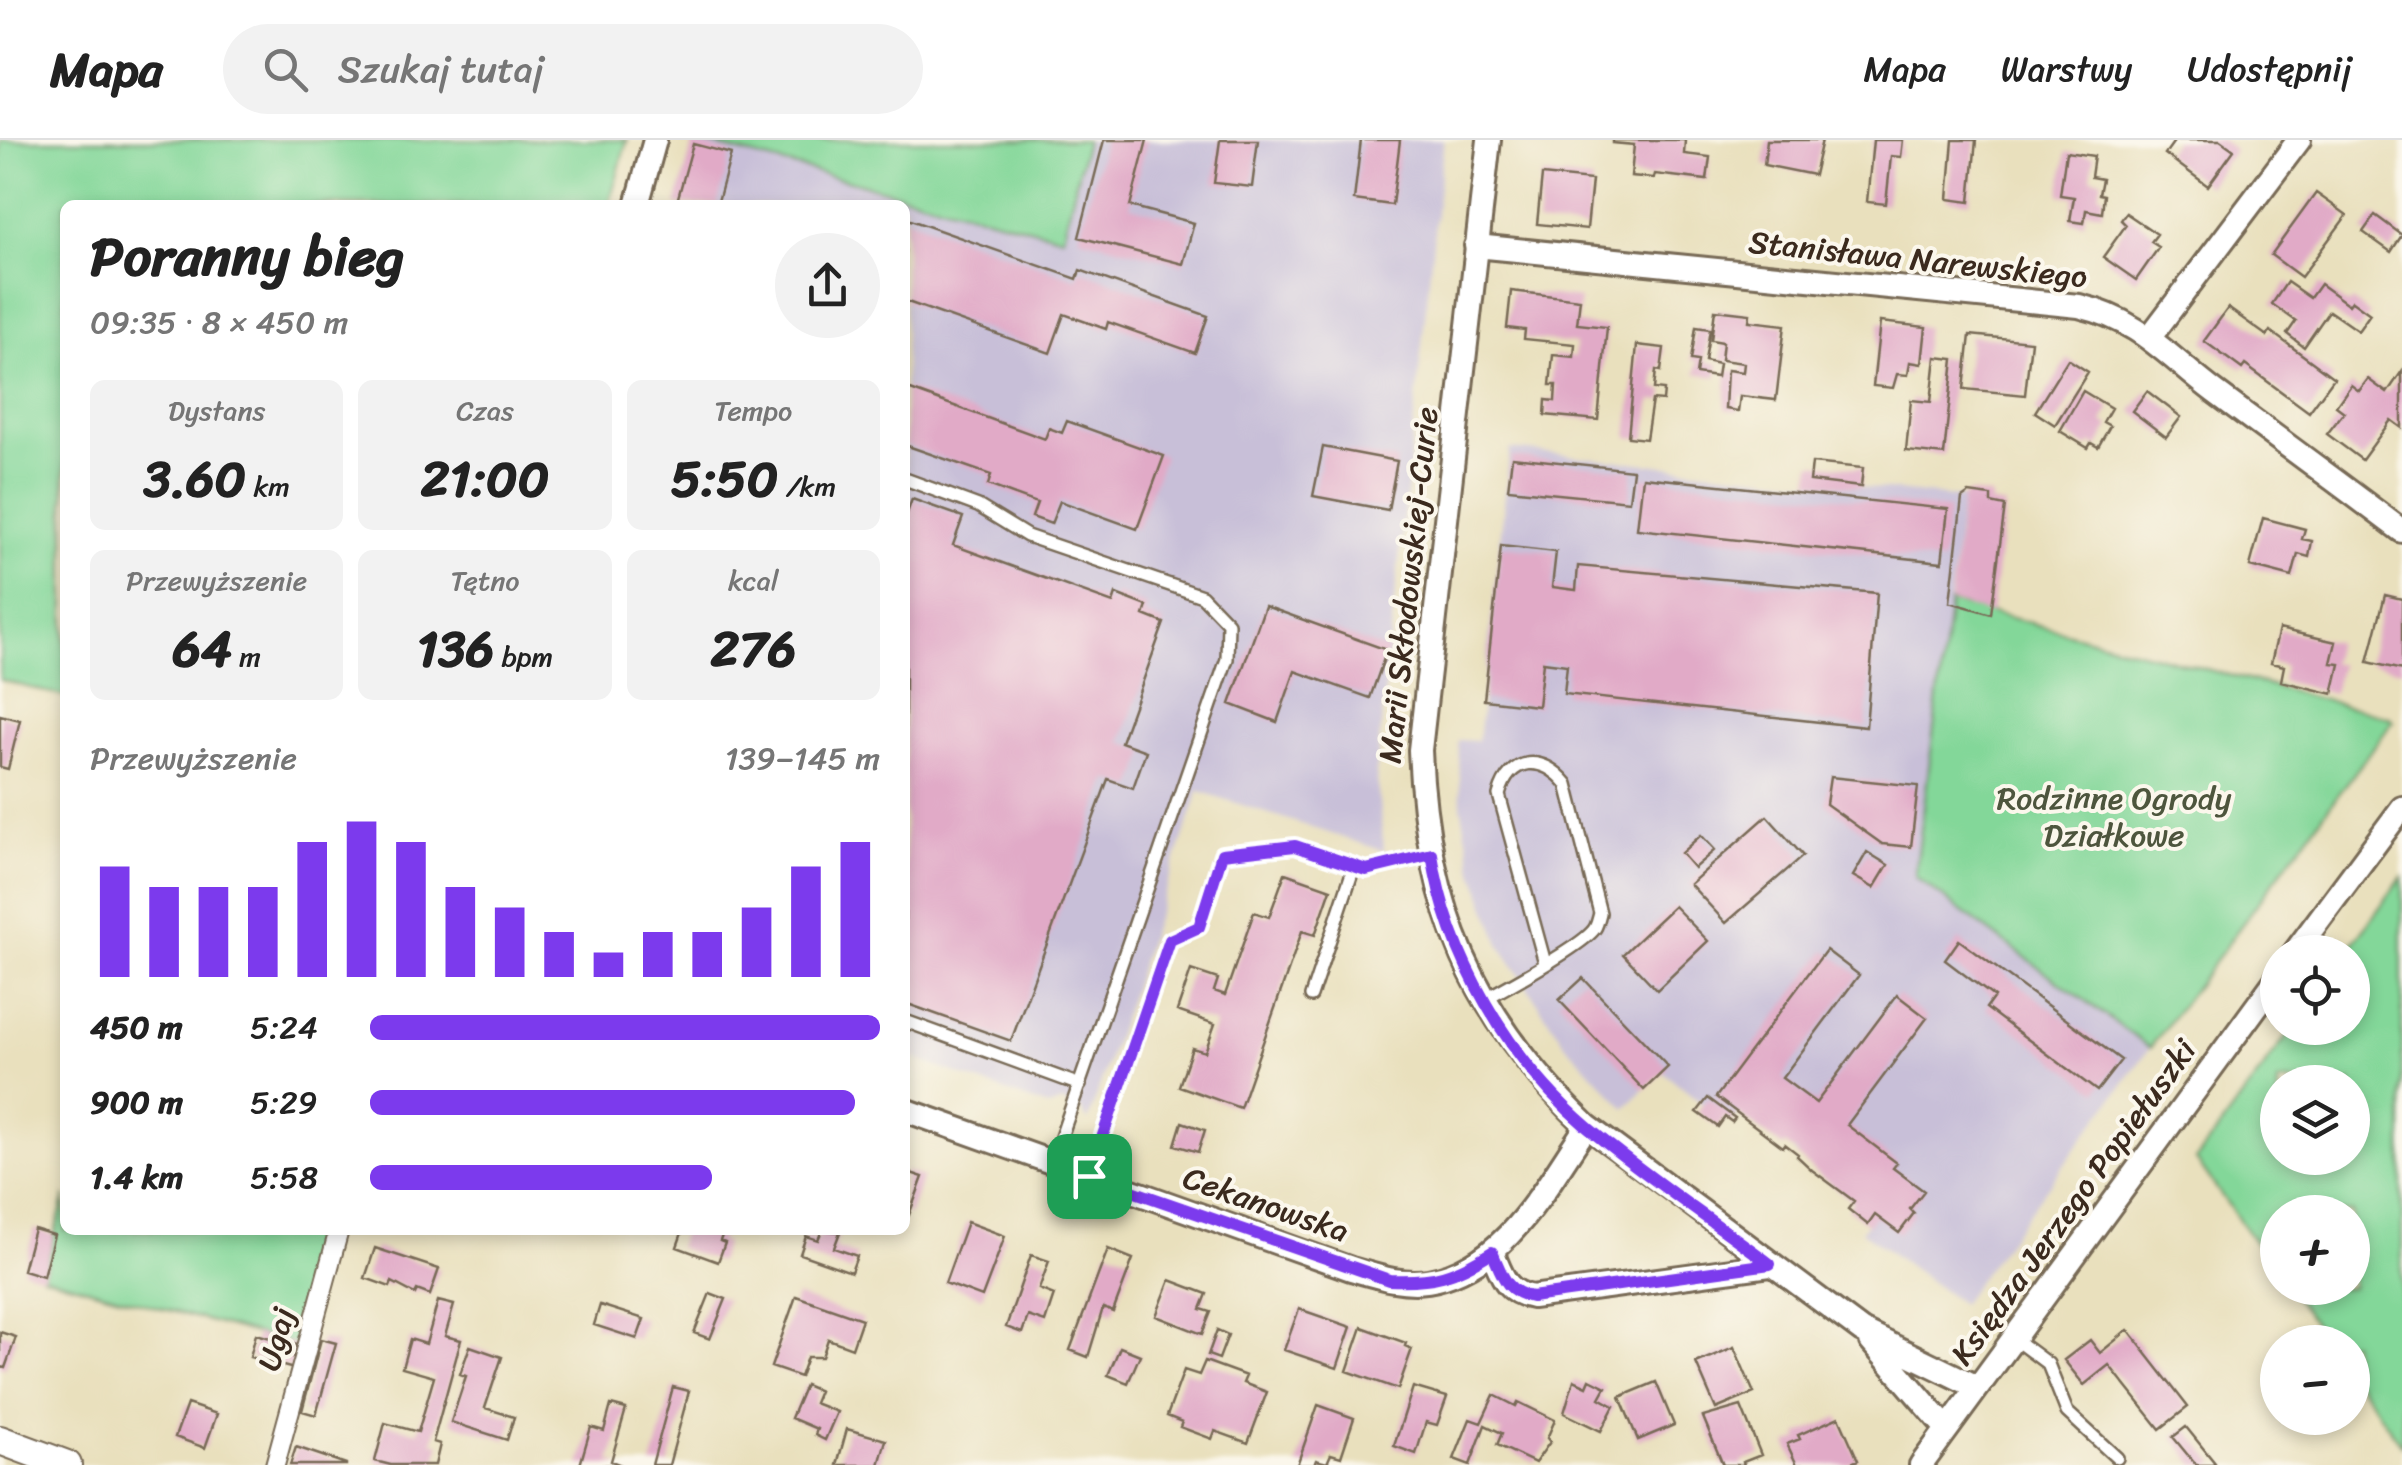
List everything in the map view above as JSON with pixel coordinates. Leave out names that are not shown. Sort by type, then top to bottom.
[{"type":"street","points":[[638,200],[654,140]]},
{"type":"street","name":"Marii Skłodowskiej-Curie","points":[[1489,140],[1420,750],[1423,807],[1436,883],[1454,938],[1482,1000],[1544,1082],[1587,1126],[1862,1331],[1977,1387]]},
{"type":"street","points":[[2150,337],[2299,140]]},
{"type":"street","name":"Stanisława Narewskiego","points":[[1476,246],[2079,306],[2106,312],[2150,337],[2206,385],[2402,530]]},
{"type":"street","points":[[2309,935],[2402,808]]},
{"type":"street","name":"Księdza Jerzego Popiełuszki","points":[[1921,1465],[2260,1002]]},
{"type":"street","name":"Cekanowska","points":[[910,1112],[1389,1280],[1426,1282],[1461,1272],[1492,1252],[1518,1226],[1587,1126]]},
{"type":"street","name":"Ugaj","points":[[275,1465],[338,1235]]},
{"type":"street","points":[[1492,1252],[1507,1287],[1532,1297],[1770,1264]]},
{"type":"street","name":"Marii Skłodowskiej-Curie","points":[[1862,1331],[1947,1430]]},
{"type":"street","points":[[0,1440],[67,1465]]},
{"type":"lane","points":[[910,481],[978,506],[1027,536],[1202,596],[1228,623],[1227,660],[1052,1163]]},
{"type":"lane","points":[[1482,1000],[1522,980],[1587,937],[1596,927],[1600,913],[1567,784],[1545,765],[1531,763],[1514,767],[1504,780],[1500,795],[1545,963]]},
{"type":"lane","points":[[1089,1176],[1170,940],[1199,927],[1222,854],[1295,846],[1366,870],[1432,854]]},
{"type":"lane","points":[[1311,996],[1354,866]]},
{"type":"lane","points":[[910,1023],[1080,1085]]},
{"type":"lane","points":[[2013,1338],[2048,1364],[2067,1412],[2116,1458]]},
{"type":"shaded area","points":[[694,140],[1062,236],[1086,140],[1444,140],[1376,772],[1384,851],[1199,791],[1088,1121],[1081,1109],[1062,1102],[1048,1107],[910,1057],[910,200],[677,200]]},
{"type":"shaded area","points":[[1510,449],[1962,498],[1915,877],[2150,1048],[1961,1304],[1861,1231],[1867,1224],[1848,1209],[1853,1201],[1786,1144],[1783,1147],[1738,1114],[1732,1122],[1725,1117],[1718,1127],[1703,1104],[1663,1072],[1625,1108],[1564,1043],[1501,947],[1472,866],[1461,805],[1458,740],[1478,741]]},
{"type":"green space","points":[[0,140],[627,140],[610,200],[60,200],[60,696],[0,680]]},
{"type":"green space","points":[[694,140],[1086,140],[1063,237]]},
{"type":"green space","name":"Rodzinne Ogrody Działkowe","points":[[1950,602],[2393,721],[2150,1048],[1915,877]]},
{"type":"green space","points":[[2402,877],[2402,1445],[2370,1401],[2370,1325],[2315,1325],[2301,1305],[2370,1305],[2370,1195],[2260,1195],[2260,1249],[2196,1160],[2260,1073],[2260,1175],[2370,1175],[2370,1065],[2266,1065],[2281,1045],[2370,1045],[2370,935],[2359,935]]},
{"type":"green space","points":[[60,1214],[60,1235],[330,1235],[300,1346],[43,1276]]},
{"type":"building","points":[[1104,140],[1147,140],[1130,206],[1194,223],[1183,264],[1079,237]]},
{"type":"building","points":[[1220,140],[1258,140],[1252,187],[1214,183]]},
{"type":"building","points":[[1361,140],[1400,140],[1392,205],[1354,200]]},
{"type":"building","points":[[1613,140],[1685,140],[1684,154],[1710,157],[1707,180],[1655,174],[1654,178],[1631,176],[1634,145]]},
{"type":"building","points":[[1767,140],[1822,140],[1814,175],[1764,165]]},
{"type":"building","points":[[1873,140],[1903,140],[1901,157],[1891,156],[1886,204],[1867,202]]},
{"type":"building","points":[[1953,140],[1976,140],[1970,202],[1948,199]]},
{"type":"building","points":[[2175,140],[2220,140],[2234,150],[2208,186],[2165,154]]},
{"type":"building","points":[[693,144],[731,154],[718,200],[677,200]]},
{"type":"building","points":[[2066,152],[2094,156],[2091,177],[2102,179],[2102,213],[2086,210],[2084,223],[2070,221],[2074,197],[2060,195]]},
{"type":"building","points":[[1542,175],[1592,180],[1587,229],[1537,224]]},
{"type":"building","points":[[2316,193],[2347,215],[2301,277],[2271,255]]},
{"type":"building","points":[[2126,213],[2157,234],[2151,242],[2159,247],[2136,280],[2103,257],[2126,225],[2121,220]]},
{"type":"building","points":[[2375,215],[2402,235],[2391,252],[2363,232]]},
{"type":"building","points":[[910,220],[1077,279],[1080,270],[1208,316],[1195,353],[1108,322],[1106,329],[1064,314],[1050,353],[910,303]]},
{"type":"building","points":[[2287,282],[2310,298],[2320,284],[2349,305],[2352,301],[2370,314],[2358,331],[2329,311],[2304,347],[2287,334],[2296,321],[2272,304]]},
{"type":"building","points":[[1511,291],[1580,299],[1577,324],[1607,327],[1598,420],[1545,415],[1546,400],[1555,401],[1556,385],[1550,385],[1553,355],[1574,357],[1575,344],[1524,339],[1525,330],[1507,328]]},
{"type":"building","points":[[2228,308],[2267,336],[2270,331],[2334,378],[2309,412],[2245,365],[2242,369],[2204,341]]},
{"type":"building","points":[[1715,310],[1750,314],[1749,321],[1785,325],[1776,400],[1740,396],[1738,411],[1725,409],[1727,370],[1743,372],[1744,363],[1721,360],[1723,342],[1711,340]]},
{"type":"building","points":[[1880,322],[1926,327],[1922,364],[1910,362],[1908,375],[1897,374],[1893,388],[1873,386]]},
{"type":"building","points":[[1696,327],[1710,329],[1705,361],[1719,364],[1717,377],[1696,374],[1698,361],[1691,360]]},
{"type":"building","points":[[1970,335],[2031,341],[2025,395],[1964,389]]},
{"type":"building","points":[[1637,345],[1664,348],[1654,389],[1664,390],[1663,401],[1652,400],[1646,439],[1628,437]]},
{"type":"building","points":[[1936,357],[1954,359],[1944,455],[1906,451],[1911,400],[1931,402]]},
{"type":"building","points":[[2068,359],[2088,372],[2055,425],[2035,412]]},
{"type":"building","points":[[2402,371],[2402,428],[2391,420],[2362,460],[2327,434],[2344,412],[2336,406],[2351,385],[2359,391],[2368,379],[2387,393]]},
{"type":"building","points":[[910,390],[1045,439],[1049,428],[1062,433],[1067,421],[1164,456],[1137,529],[1060,501],[1051,524],[1032,517],[1037,503],[988,485],[991,475],[910,447]]},
{"type":"building","points":[[2083,391],[2111,408],[2103,422],[2110,426],[2098,447],[2091,443],[2088,448],[2060,431]]},
{"type":"building","points":[[2147,391],[2181,417],[2166,437],[2132,411]]},
{"type":"building","points":[[1323,447],[1397,461],[1388,510],[1313,496]]},
{"type":"building","points":[[1512,457],[1633,470],[1629,501],[1508,489]]},
{"type":"building","points":[[1812,463],[1863,468],[1861,487],[1810,481]]},
{"type":"building","points":[[1643,477],[1948,509],[1942,562],[1637,529]]},
{"type":"building","points":[[1969,493],[1991,496],[1991,503],[2005,506],[1991,614],[1950,602],[1962,498]]},
{"type":"building","points":[[912,499],[963,517],[953,545],[1113,603],[1116,594],[1147,606],[1144,615],[1164,623],[1121,742],[1146,751],[1133,788],[1108,779],[1011,1041],[910,1005]]},
{"type":"building","points":[[2263,518],[2305,529],[2302,539],[2312,541],[2309,557],[2298,554],[2292,577],[2250,566]]},
{"type":"building","points":[[1501,546],[1556,552],[1552,587],[1576,590],[1578,566],[1877,593],[1866,727],[1564,694],[1567,665],[1543,662],[1538,706],[1484,700]]},
{"type":"building","points":[[2385,595],[2402,599],[2402,670],[2368,662]]},
{"type":"building","points":[[1265,606],[1387,650],[1370,698],[1295,671],[1277,722],[1230,704]]},
{"type":"building","points":[[2279,629],[2336,642],[2331,663],[2340,664],[2333,694],[2281,681],[2284,666],[2271,663]]},
{"type":"building","points":[[0,715],[20,720],[8,769],[0,767]]},
{"type":"building","points":[[1830,777],[1918,786],[1911,847],[1882,844],[1826,804]]},
{"type":"building","points":[[1767,816],[1803,856],[1726,923],[1690,884]]},
{"type":"building","points":[[1701,835],[1715,850],[1694,868],[1681,853]]},
{"type":"building","points":[[1867,852],[1888,865],[1874,888],[1853,876]]},
{"type":"building","points":[[1285,873],[1331,889],[1315,935],[1302,931],[1240,1108],[1179,1086],[1192,1048],[1205,1052],[1215,1024],[1177,1011],[1191,970],[1218,979],[1214,991],[1225,995],[1254,912],[1269,917]]},
{"type":"building","points":[[1674,906],[1708,941],[1657,990],[1623,954]]},
{"type":"building","points":[[1959,940],[2121,1060],[2097,1091],[1986,1008],[1994,997],[1945,960]]},
{"type":"building","points":[[1826,950],[1859,975],[1782,1078],[1816,1103],[1897,995],[1927,1018],[1847,1125],[1897,1163],[1893,1168],[1924,1191],[1899,1233],[1875,1215],[1868,1225],[1848,1209],[1854,1201],[1785,1144],[1783,1147],[1716,1097]]},
{"type":"building","points":[[1583,978],[1668,1067],[1644,1090],[1559,1000]]},
{"type":"building","points":[[1708,1098],[1735,1118],[1732,1122],[1725,1117],[1718,1127],[1697,1112]]},
{"type":"building","points":[[1182,1122],[1205,1130],[1198,1152],[1175,1145]]},
{"type":"building","points":[[910,1173],[923,1177],[910,1212]]},
{"type":"building","points":[[967,1222],[1005,1236],[982,1297],[945,1283]]},
{"type":"building","points":[[34,1229],[54,1235],[43,1276],[23,1270]]},
{"type":"building","points":[[681,1235],[722,1235],[720,1241],[725,1243],[718,1262],[677,1247]]},
{"type":"building","points":[[820,1235],[839,1235],[834,1248],[857,1256],[851,1272],[800,1254],[806,1236],[818,1240]]},
{"type":"building","points":[[375,1248],[439,1269],[430,1295],[365,1278]]},
{"type":"building","points":[[1108,1249],[1133,1259],[1113,1312],[1103,1308],[1088,1357],[1070,1350]]},
{"type":"building","points":[[1031,1255],[1049,1261],[1039,1289],[1054,1295],[1045,1322],[1028,1316],[1022,1333],[1006,1327]]},
{"type":"building","points":[[1170,1280],[1207,1294],[1201,1309],[1211,1312],[1202,1334],[1156,1316]]},
{"type":"building","points":[[710,1293],[726,1299],[710,1339],[694,1333]]},
{"type":"building","points":[[796,1296],[862,1319],[852,1348],[828,1339],[822,1357],[807,1357],[800,1377],[771,1367]]},
{"type":"building","points":[[438,1301],[454,1305],[445,1336],[461,1340],[433,1442],[440,1444],[435,1465],[375,1461],[385,1423],[418,1432],[434,1377],[402,1368],[410,1339],[426,1344]]},
{"type":"building","points":[[600,1305],[644,1319],[637,1339],[594,1325]]},
{"type":"building","points":[[1299,1309],[1351,1327],[1337,1368],[1284,1350]]},
{"type":"building","points":[[1362,1327],[1406,1343],[1412,1349],[1398,1389],[1347,1371]]},
{"type":"building","points":[[1217,1330],[1228,1335],[1219,1359],[1208,1355]]},
{"type":"building","points":[[2128,1330],[2188,1407],[2160,1429],[2109,1365],[2084,1385],[2064,1360],[2090,1340],[2100,1353]]},
{"type":"building","points":[[0,1332],[16,1337],[5,1368],[0,1367]]},
{"type":"building","points":[[256,1334],[300,1346],[294,1369],[250,1357]]},
{"type":"building","points":[[321,1339],[336,1343],[316,1415],[302,1411]]},
{"type":"building","points":[[470,1346],[502,1357],[485,1408],[514,1417],[507,1440],[451,1422],[466,1376],[460,1374]]},
{"type":"building","points":[[1120,1347],[1140,1355],[1128,1383],[1108,1375]]},
{"type":"building","points":[[1734,1347],[1754,1393],[1716,1409],[1696,1363]]},
{"type":"building","points":[[1205,1361],[1246,1376],[1243,1383],[1267,1392],[1248,1443],[1215,1431],[1212,1439],[1180,1427],[1182,1422],[1167,1416],[1184,1370],[1199,1375]]},
{"type":"building","points":[[1590,1379],[1606,1387],[1600,1398],[1614,1406],[1601,1431],[1564,1413],[1574,1380],[1587,1386]]},
{"type":"building","points":[[1656,1382],[1674,1425],[1638,1440],[1620,1397]]},
{"type":"building","points":[[805,1385],[819,1391],[814,1403],[837,1412],[825,1440],[815,1435],[817,1429],[791,1418]]},
{"type":"building","points":[[673,1387],[689,1391],[669,1465],[652,1465]]},
{"type":"building","points":[[1413,1387],[1447,1397],[1437,1425],[1426,1422],[1416,1454],[1394,1446]]},
{"type":"building","points":[[1494,1395],[1555,1420],[1547,1438],[1550,1442],[1535,1463],[1497,1445],[1502,1433],[1485,1425],[1470,1465],[1454,1459],[1470,1419],[1481,1423]]},
{"type":"building","points":[[187,1404],[217,1414],[205,1448],[175,1437]]},
{"type":"building","points":[[611,1405],[626,1409],[611,1461],[621,1465],[580,1465],[591,1427],[604,1431]]},
{"type":"building","points":[[1318,1405],[1354,1418],[1341,1457],[1331,1454],[1327,1463],[1316,1460],[1314,1465],[1297,1465]]},
{"type":"building","points":[[1741,1406],[1761,1455],[1743,1462],[1744,1465],[1723,1465],[1703,1417]]},
{"type":"building","points":[[1839,1417],[1858,1460],[1847,1465],[1797,1465],[1787,1444]]},
{"type":"building","points":[[2186,1427],[2213,1465],[2196,1465],[2173,1437]]},
{"type":"building","points":[[847,1429],[886,1440],[879,1465],[837,1465]]},
{"type":"building","points":[[296,1447],[346,1464],[346,1465],[290,1465]]},
{"type":"route","points":[[1295,846],[1366,870],[1432,854],[1436,883],[1454,938],[1482,1000],[1556,1096],[1587,1126],[1770,1264],[1532,1297],[1507,1287],[1492,1252],[1461,1272],[1426,1282],[1389,1280],[1089,1176],[1170,940],[1199,927],[1222,854],[1295,846]]}]
